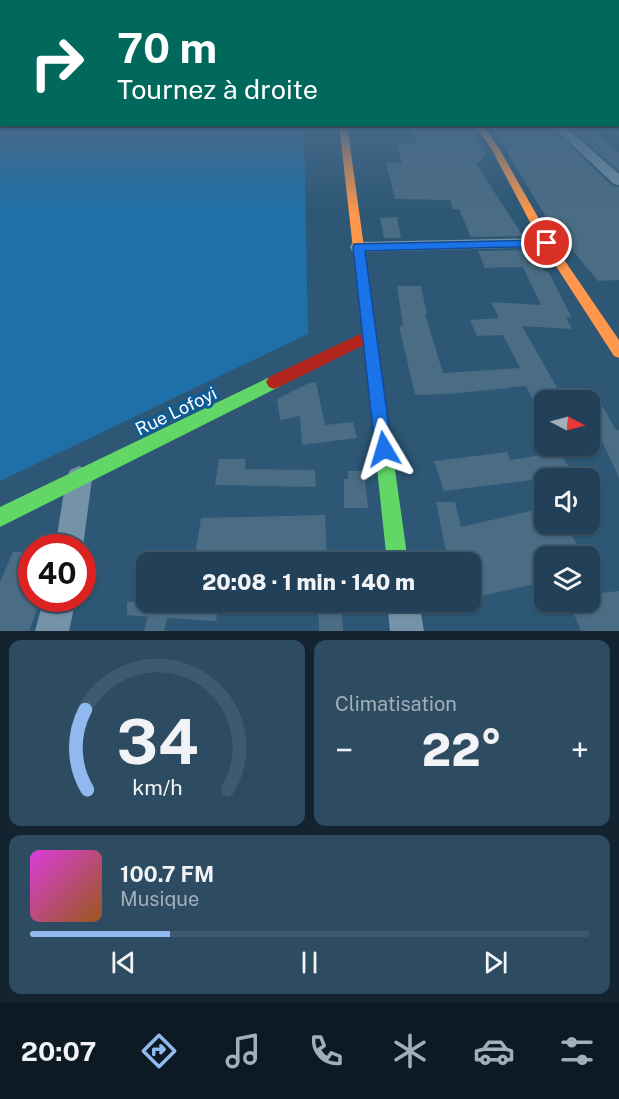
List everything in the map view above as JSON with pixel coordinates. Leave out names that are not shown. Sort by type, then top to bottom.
[{"type":"street","points":[[347,153],[397,552]]},
{"type":"street","points":[[498,153],[547,243],[619,352]]},
{"type":"street","points":[[588,153],[619,181]]},
{"type":"street","points":[[358,247],[547,243]]},
{"type":"street","name":"Rue Lofoyi","points":[[0,517],[369,336]]},
{"type":"street","points":[[72,534],[79,479]]},
{"type":"street","points":[[52,631],[57,612]]},
{"type":"street","points":[[404,612],[407,631]]},
{"type":"shaded area","points":[[0,153],[305,153],[308,334],[0,481]]},
{"type":"building","points":[[399,153],[486,153],[476,164],[523,236],[471,237],[459,209],[453,209],[450,200],[395,199],[386,163],[402,163]]},
{"type":"building","points":[[508,153],[578,153],[612,186],[619,187],[619,280],[598,281],[549,222]]},
{"type":"building","points":[[599,153],[619,153],[619,171]]},
{"type":"building","points":[[397,217],[401,238],[384,238],[380,218]]},
{"type":"building","points":[[532,250],[545,271],[548,271],[572,318],[566,317],[572,329],[522,326],[558,390],[534,390],[534,400],[526,386],[415,395],[399,326],[403,326],[397,286],[421,286],[427,314],[425,314],[443,373],[520,368],[503,335],[477,336],[470,320],[499,318],[491,302],[541,305],[523,267],[485,268],[478,251]]},
{"type":"building","points":[[316,382],[325,425],[353,422],[357,438],[302,445],[300,416],[280,420],[277,399]]},
{"type":"building","points":[[600,401],[616,430],[619,430],[619,478],[600,441]]},
{"type":"building","points":[[507,452],[510,460],[535,456],[562,456],[569,468],[534,468],[534,480],[444,491],[434,461]]},
{"type":"building","points":[[219,459],[245,459],[245,469],[315,470],[316,487],[215,485]]},
{"type":"building","points":[[348,471],[364,471],[368,508],[344,508],[344,479],[348,479]]},
{"type":"building","points":[[436,502],[455,502],[461,527],[534,510],[534,534],[571,534],[578,546],[534,546],[534,584],[481,596],[481,552],[446,552]]},
{"type":"building","points":[[325,515],[327,552],[195,552],[201,518]]},
{"type":"building","points":[[13,552],[18,552],[18,612],[36,612],[29,631],[0,631],[0,582]]},
{"type":"building","points":[[619,591],[619,631],[581,631],[573,612],[600,612],[600,593]]},
{"type":"building","points":[[127,602],[136,602],[136,612],[217,612],[216,621],[167,618],[164,631],[144,631],[148,617],[127,615]]},
{"type":"building","points":[[318,612],[342,612],[343,631],[319,631]]},
{"type":"traffic: fast","points":[[372,356],[397,552]]},
{"type":"traffic: fast","points":[[0,517],[274,382]]},
{"type":"traffic: slow","points":[[347,153],[372,356]]},
{"type":"traffic: slow","points":[[498,153],[547,243],[619,352]]},
{"type":"traffic: jam","points":[[274,382],[369,336]]},
{"type":"route","points":[[384,449],[358,247],[547,243]]}]
